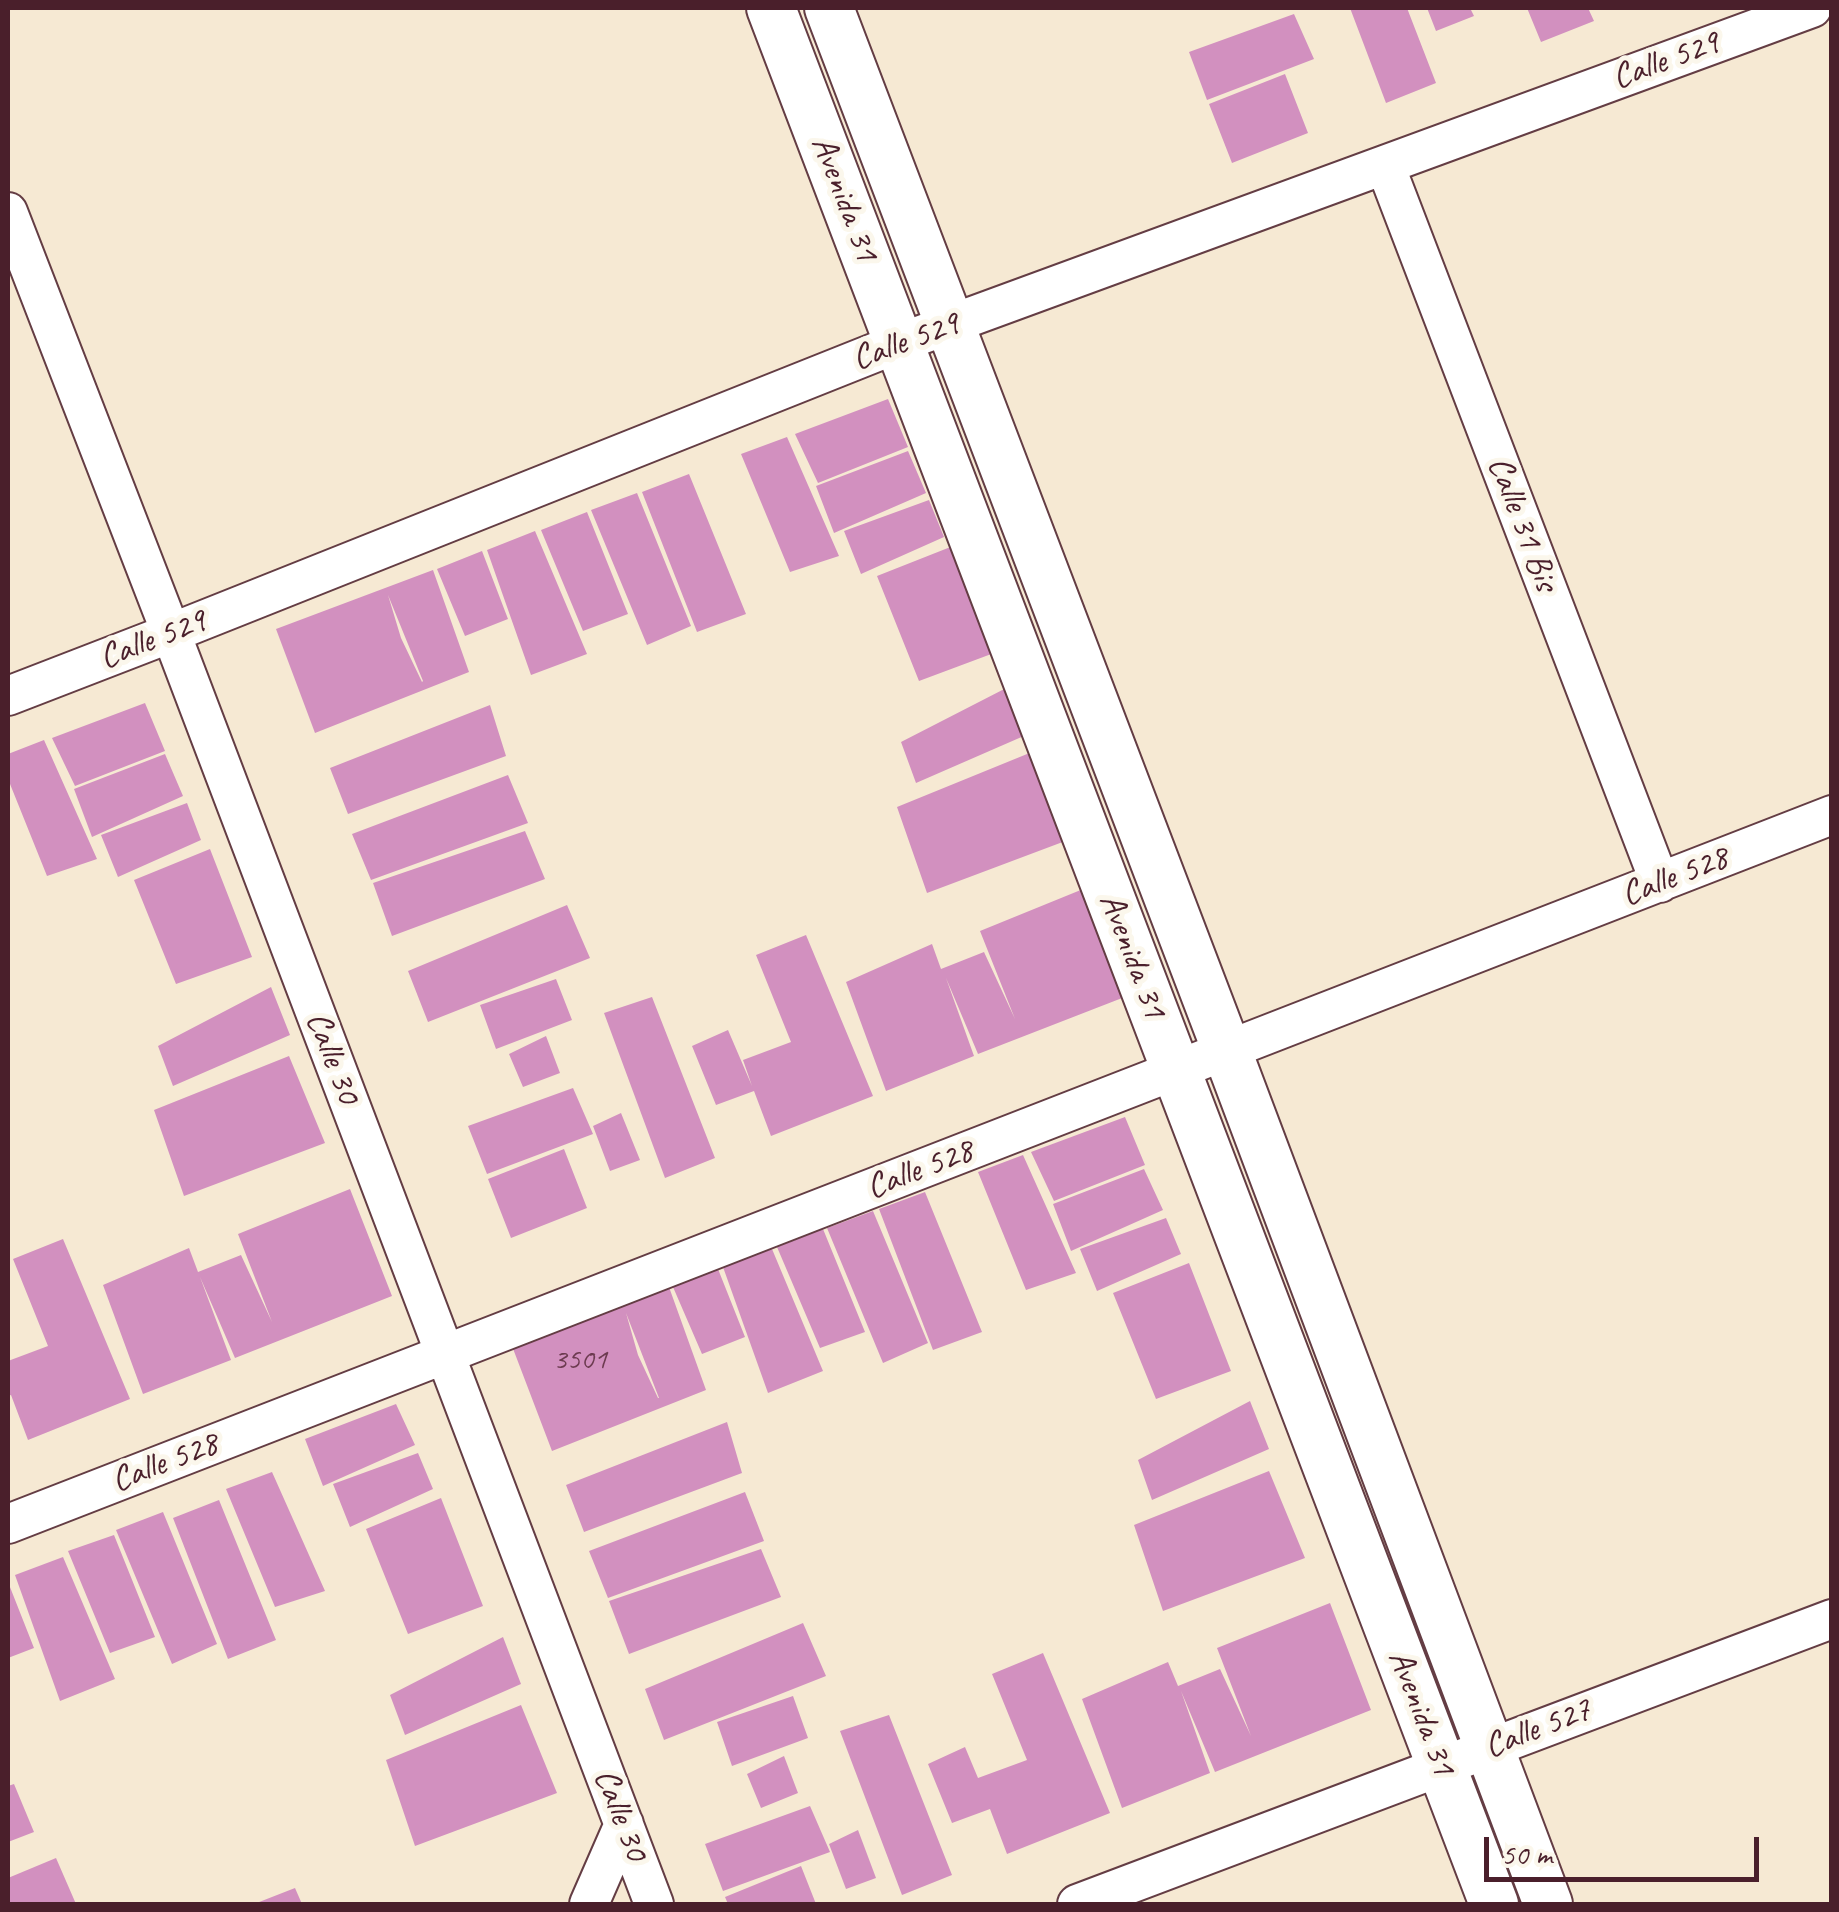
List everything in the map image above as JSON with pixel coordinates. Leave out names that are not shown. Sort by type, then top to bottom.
[{"type":"main road","name":"Avenida 31","points":[[771,8],[1494,1904]]},
{"type":"main road","name":"Avenida 31","points":[[829,8],[1548,1904]]},
{"type":"street","name":"Calle 529","points":[[8,696],[899,344],[1812,8]]},
{"type":"street","name":"Calle 31 Bis","points":[[1385,165],[1660,884]]},
{"type":"street","name":"Calle 30","points":[[8,212],[654,1904]]},
{"type":"street","name":"Calle 528","points":[[8,1524],[1832,815]]},
{"type":"street","name":"Calle 527","points":[[1077,1904],[1832,1619]]},
{"type":"street","points":[[589,1904],[624,1824]]},
{"type":"building","points":[[1350,8],[1407,8],[1436,83],[1386,103]]},
{"type":"building","points":[[1427,8],[1470,8],[1474,16],[1436,31]]},
{"type":"building","points":[[1527,8],[1588,8],[1594,21],[1541,42]]},
{"type":"building","points":[[1294,14],[1314,59],[1207,100],[1189,52]]},
{"type":"building","points":[[1285,74],[1308,133],[1232,163],[1209,104]]},
{"type":"building","points":[[888,399],[908,447],[818,483],[795,434]]},
{"type":"building","points":[[787,437],[839,556],[790,572],[741,454]]},
{"type":"building","points":[[908,451],[926,493],[834,533],[816,486]]},
{"type":"building","points":[[689,474],[746,614],[697,632],[642,492]]},
{"type":"building","points":[[637,493],[691,626],[647,645],[591,510]]},
{"type":"building","points":[[929,500],[944,537],[861,574],[844,531]]},
{"type":"building","points":[[587,512],[628,614],[583,631],[541,530]]},
{"type":"building","points":[[535,531],[587,654],[531,675],[487,550]]},
{"type":"building","points":[[953,546],[994,653],[919,681],[877,576]]},
{"type":"building","points":[[482,551],[508,619],[465,636],[437,569]]},
{"type":"building","points":[[433,570],[469,672],[315,733],[276,629]],"holes":[[[388,595],[423,681],[401,638]]]},
{"type":"building","points":[[1014,684],[1033,732],[916,783],[901,742]]},
{"type":"building","points":[[145,703],[165,751],[75,786],[52,738]]},
{"type":"building","points":[[490,705],[506,756],[348,814],[330,768]]},
{"type":"building","points":[[44,740],[97,859],[47,876],[8,779],[8,754]]},
{"type":"building","points":[[1032,752],[1068,840],[927,893],[897,807]]},
{"type":"building","points":[[165,754],[183,796],[92,837],[74,789]]},
{"type":"building","points":[[508,775],[528,823],[371,880],[352,834]]},
{"type":"building","points":[[187,803],[201,840],[118,877],[101,835]]},
{"type":"building","points":[[525,831],[545,879],[392,936],[373,883]]},
{"type":"building","points":[[210,849],[252,957],[176,984],[134,880]]},
{"type":"building","points":[[1093,885],[1135,993],[978,1054],[946,978],[974,1056],[886,1091],[846,982],[932,944],[941,969],[984,952],[1015,1019],[980,931]]},
{"type":"building","points":[[567,905],[590,958],[428,1022],[408,971]]},
{"type":"building","points":[[806,935],[873,1096],[771,1136],[754,1091],[716,1105],[692,1046],[728,1030],[752,1086],[743,1060],[791,1042],[756,955]]},
{"type":"building","points":[[556,979],[572,1020],[496,1049],[480,1005]]},
{"type":"building","points":[[271,987],[290,1035],[173,1086],[158,1046]]},
{"type":"building","points":[[652,997],[715,1158],[665,1178],[604,1013]]},
{"type":"building","points":[[546,1036],[560,1073],[523,1087],[509,1054]]},
{"type":"building","points":[[289,1056],[325,1143],[184,1196],[154,1110]]},
{"type":"building","points":[[573,1088],[593,1134],[487,1174],[468,1126]]},
{"type":"building","points":[[621,1113],[640,1160],[610,1171],[593,1126]]},
{"type":"building","points":[[1125,1117],[1145,1165],[1054,1201],[1031,1152]]},
{"type":"building","points":[[564,1149],[587,1208],[511,1238],[488,1179]]},
{"type":"building","points":[[1023,1155],[1076,1273],[1026,1290],[978,1172]]},
{"type":"building","points":[[1144,1169],[1163,1210],[1071,1251],[1053,1204]]},
{"type":"building","points":[[350,1189],[392,1296],[235,1358],[200,1277],[231,1360],[143,1394],[103,1285],[189,1248],[198,1272],[241,1255],[272,1322],[238,1234]]},
{"type":"building","points":[[925,1192],[982,1332],[933,1350],[879,1209]]},
{"type":"building","points":[[873,1211],[928,1343],[883,1363],[827,1228]]},
{"type":"building","points":[[1166,1218],[1181,1254],[1097,1291],[1080,1249]]},
{"type":"building","points":[[823,1229],[865,1332],[820,1348],[777,1247]]},
{"type":"building","points":[[63,1239],[130,1399],[28,1440],[11,1395],[8,1396],[8,1361],[48,1346],[13,1259]]},
{"type":"building","points":[[772,1249],[823,1371],[768,1393],[723,1267]]},
{"type":"building","points":[[1189,1263],[1231,1371],[1156,1399],[1113,1293]]},
{"type":"building","points":[[718,1269],[745,1337],[702,1354],[673,1287]]},
{"type":"building","points":[[669,1287],[706,1390],[552,1451],[512,1346]],"holes":[[[626,1313],[659,1398],[638,1355]]]},
{"type":"building","points":[[1250,1401],[1269,1449],[1152,1500],[1138,1460]]},
{"type":"building","points":[[396,1404],[415,1445],[323,1486],[305,1439]]},
{"type":"building","points":[[727,1422],[742,1473],[584,1532],[566,1485]]},
{"type":"building","points":[[418,1453],[433,1489],[350,1527],[333,1484]]},
{"type":"building","points":[[1269,1471],[1305,1558],[1163,1611],[1134,1525]]},
{"type":"building","points":[[272,1472],[325,1591],[275,1607],[226,1489]]},
{"type":"building","points":[[745,1492],[764,1541],[608,1598],[589,1551]]},
{"type":"building","points":[[441,1498],[483,1606],[408,1634],[366,1529]]},
{"type":"building","points":[[219,1500],[276,1640],[228,1659],[173,1518]]},
{"type":"building","points":[[163,1512],[217,1644],[172,1664],[116,1530]]},
{"type":"building","points":[[114,1535],[155,1637],[110,1653],[68,1551]]},
{"type":"building","points":[[761,1549],[781,1597],[629,1654],[609,1601]]},
{"type":"building","points":[[63,1557],[115,1679],[60,1701],[15,1575]]},
{"type":"building","points":[[8,1582],[34,1648],[8,1658]]},
{"type":"building","points":[[1330,1603],[1371,1710],[1215,1772],[1181,1691],[1210,1773],[1122,1808],[1082,1699],[1168,1662],[1178,1686],[1220,1669],[1251,1736],[1217,1648]]},
{"type":"building","points":[[803,1623],[826,1676],[664,1740],[645,1689]]},
{"type":"building","points":[[503,1637],[521,1684],[405,1735],[390,1695]]},
{"type":"building","points":[[1043,1653],[1110,1813],[1007,1854],[990,1809],[952,1823],[928,1764],[965,1747],[978,1778],[1027,1760],[992,1674]]},
{"type":"building","points":[[793,1696],[808,1738],[732,1766],[717,1722]]},
{"type":"building","points":[[521,1705],[557,1793],[415,1846],[386,1760]]},
{"type":"building","points":[[889,1715],[952,1875],[902,1895],[840,1731]]},
{"type":"building","points":[[784,1756],[798,1793],[761,1808],[747,1774]]},
{"type":"building","points":[[14,1784],[34,1832],[8,1842],[8,1786]]},
{"type":"building","points":[[810,1806],[830,1852],[723,1891],[705,1844]]},
{"type":"building","points":[[858,1830],[876,1878],[846,1889],[829,1844]]},
{"type":"building","points":[[56,1858],[76,1904],[8,1904],[8,1878]]},
{"type":"building","points":[[801,1866],[816,1904],[728,1904],[725,1897]]},
{"type":"building","points":[[295,1888],[302,1904],[254,1904]]}]
